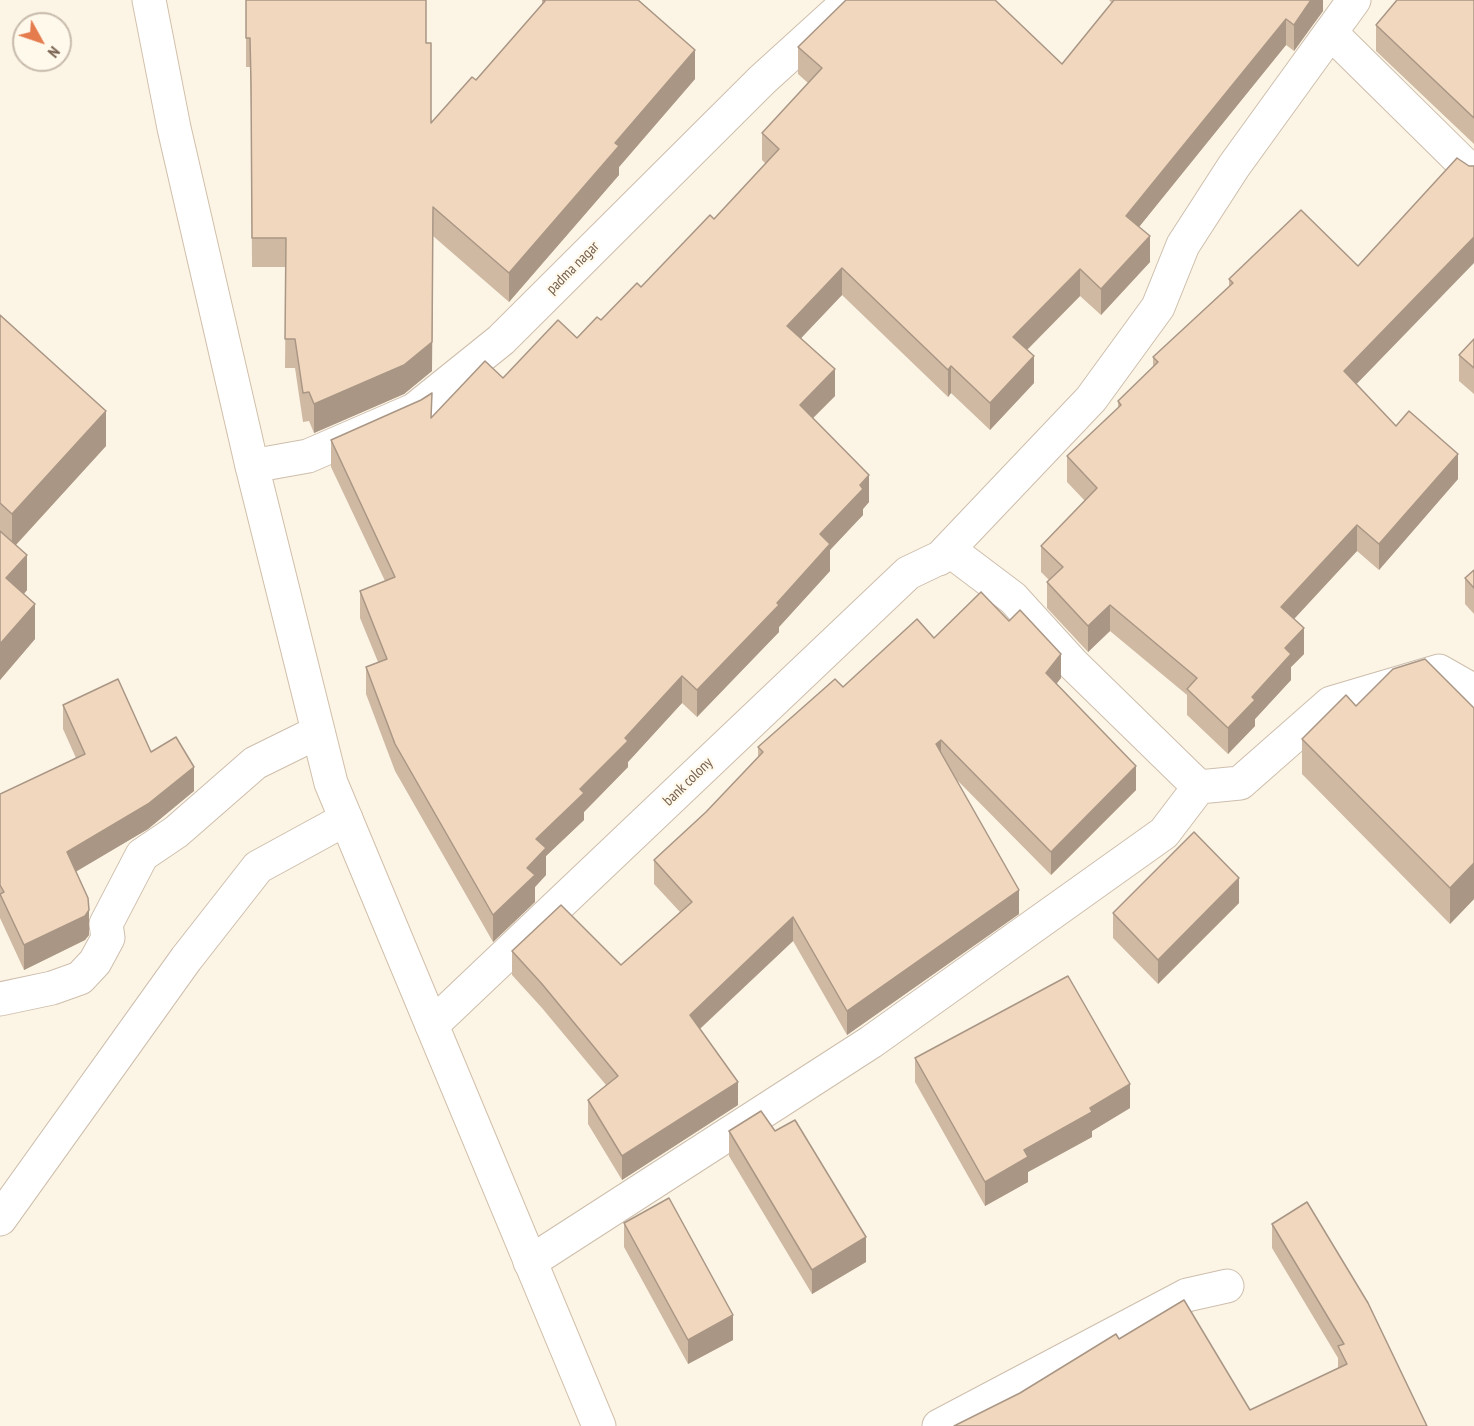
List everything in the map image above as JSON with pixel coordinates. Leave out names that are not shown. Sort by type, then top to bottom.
[{"type":"street","points":[[149,0],[174,128],[252,466],[331,783],[599,1426]]},
{"type":"street","name":"padma nagar","points":[[252,466],[308,456],[414,410],[501,340],[762,80],[850,0]]},
{"type":"street","points":[[1199,787],[1074,664],[1013,598],[946,555],[1091,399],[1158,308],[1183,245],[1234,166],[1354,0]]},
{"type":"street","points":[[1331,33],[1474,174]]},
{"type":"street","name":"bank colony","points":[[432,1025],[908,573],[946,555]]},
{"type":"street","points":[[530,1262],[891,1028],[1164,833],[1199,787],[1240,783],[1331,703],[1439,671],[1474,691]]},
{"type":"street","points":[[0,999],[52,988],[80,978],[95,963],[108,938],[106,924],[142,855],[176,832],[255,763],[318,732]]},
{"type":"street","points":[[0,1219],[186,959],[258,867],[346,819]]},
{"type":"street","points":[[939,1426],[1187,1295],[1227,1286]]},
{"type":"building","points":[[246,0],[426,0],[426,43],[431,43],[431,123],[472,77],[476,80],[545,1],[543,0],[638,0],[695,50],[615,143],[619,146],[509,273],[433,207],[432,342],[404,365],[314,404],[309,392],[303,393],[295,339],[285,339],[286,238],[252,238],[250,38],[246,38]]},
{"type":"building","points":[[846,0],[995,0],[1062,64],[1114,0],[1311,0],[1294,25],[1286,19],[1126,216],[1150,236],[1101,289],[1080,269],[1013,337],[1034,356],[990,403],[951,366],[948,370],[842,268],[787,326],[835,369],[800,405],[869,475],[860,485],[863,489],[820,534],[830,544],[777,603],[779,605],[697,690],[682,676],[625,738],[628,741],[580,789],[584,793],[536,839],[546,848],[527,868],[535,875],[493,915],[395,744],[366,667],[387,659],[360,591],[395,577],[331,440],[432,393],[431,418],[485,361],[503,378],[558,320],[577,338],[597,317],[601,320],[637,283],[641,287],[710,215],[714,219],[779,149],[762,133],[822,68],[798,47]]},
{"type":"building","points":[[1397,0],[1474,0],[1474,118],[1376,25]]},
{"type":"building","points":[[1457,158],[1469,166],[1474,166],[1474,237],[1344,371],[1396,426],[1409,411],[1458,454],[1379,544],[1357,525],[1281,607],[1304,628],[1285,648],[1291,654],[1252,697],[1255,700],[1228,728],[1187,689],[1197,678],[1110,605],[1088,626],[1047,582],[1063,567],[1041,546],[1097,488],[1067,456],[1121,405],[1118,401],[1158,362],[1153,357],[1233,283],[1229,279],[1301,210],[1358,266]]},
{"type":"building","points":[[0,315],[106,411],[12,514],[0,503]]},
{"type":"building","points":[[1474,339],[1474,368],[1459,355]]},
{"type":"building","points":[[0,531],[27,555],[6,578],[35,604],[0,644]]},
{"type":"building","points":[[1474,570],[1474,588],[1465,578]]},
{"type":"building","points":[[981,592],[1009,621],[1020,610],[1061,654],[1046,673],[1136,766],[1051,852],[941,740],[936,744],[1019,890],[847,1011],[793,917],[690,1015],[738,1082],[622,1156],[588,1100],[618,1076],[512,951],[561,905],[621,965],[692,902],[654,860],[706,812],[763,752],[758,747],[835,679],[843,687],[917,619],[934,638]]},
{"type":"building","points":[[1425,659],[1474,708],[1474,863],[1450,888],[1302,739],[1346,695],[1356,706],[1393,669]]},
{"type":"building","points":[[118,679],[151,752],[176,737],[194,767],[148,804],[67,852],[88,898],[89,910],[85,916],[24,945],[0,894],[4,892],[0,885],[0,794],[85,754],[63,705]]},
{"type":"building","points":[[1194,832],[1239,878],[1158,960],[1113,913]]},
{"type":"building","points":[[1068,976],[1130,1084],[1090,1108],[1092,1112],[1024,1150],[1028,1157],[985,1182],[915,1058]]},
{"type":"building","points":[[761,1111],[775,1131],[795,1120],[866,1237],[812,1270],[729,1131]]},
{"type":"building","points":[[669,1198],[733,1315],[688,1340],[624,1223]]},
{"type":"building","points":[[1307,1202],[1368,1303],[1427,1426],[954,1426],[1020,1393],[1116,1334],[1119,1339],[1184,1300],[1250,1410],[1347,1364],[1338,1346],[1344,1344],[1272,1224]]}]
